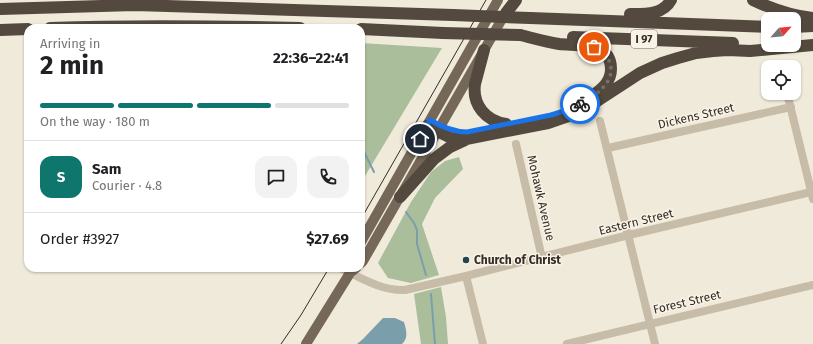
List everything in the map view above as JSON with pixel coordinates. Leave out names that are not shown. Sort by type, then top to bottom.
[{"type":"highway","points":[[77,0],[135,5]]},
{"type":"highway","points":[[506,13],[514,0]]},
{"type":"highway","points":[[556,19],[611,14],[652,13],[664,9],[671,0]]},
{"type":"highway","points":[[753,0],[780,11],[813,18]]},
{"type":"highway","name":"I 97","points":[[0,9],[135,5],[761,26]]},
{"type":"highway","points":[[801,27],[813,26]]},
{"type":"highway","points":[[0,30],[24,29]]},
{"type":"highway","name":"I 97","points":[[365,30],[761,44]]},
{"type":"highway","points":[[434,126],[453,131],[467,132],[551,115],[576,106],[603,88],[608,82],[610,65],[607,57],[594,47],[559,44],[520,35]]},
{"type":"highway","points":[[801,45],[813,45]]},
{"type":"highway","points":[[434,126],[451,138],[466,139],[548,123],[568,117],[594,103],[640,73],[662,63],[678,58],[713,51],[750,50],[813,45]]},
{"type":"highway","points":[[484,50],[474,90],[476,100],[480,110],[487,117],[496,122],[506,124]]},
{"type":"highway","points":[[400,197],[434,159],[450,147],[466,139]]},
{"type":"main road","points":[[365,258],[400,197],[498,0]]},
{"type":"main road","points":[[365,236],[484,50],[506,13]]},
{"type":"main road","points":[[306,344],[351,272]]},
{"type":"street","points":[[789,100],[811,180],[812,195]]},
{"type":"street","name":"Dickens Street","points":[[608,148],[791,107]]},
{"type":"street","points":[[600,121],[608,148],[655,344]]},
{"type":"street","name":"Mohawk Avenue","points":[[516,144],[542,258]]},
{"type":"street","name":"Eastern Street","points":[[355,272],[367,281],[387,288],[400,290],[424,286],[542,258],[628,235],[812,195]]},
{"type":"street","points":[[466,276],[483,344]]},
{"type":"street","name":"Forest Street","points":[[567,344],[813,285]]},
{"type":"green space","points":[[365,43],[442,48],[365,176]]},
{"type":"green space","points":[[459,157],[463,169],[435,198],[422,224],[439,275],[411,283],[388,278],[378,263],[411,202],[431,172],[445,161]]},
{"type":"green space","points":[[441,287],[446,317],[448,344],[421,344],[414,294]]},
{"type":"water","points":[[383,318],[395,318],[404,322],[406,339],[402,344],[357,344],[363,339]]},
{"type":"waterway","points":[[365,154],[374,172]]},
{"type":"waterway","points":[[406,212],[417,230],[417,244],[426,275]]},
{"type":"waterway","points":[[431,294],[435,344]]},
{"type":"tram line","points":[[365,212],[486,0]]},
{"type":"tram line","points":[[281,344],[301,315],[327,272]]},
{"type":"way so far","points":[[580,104],[599,91],[610,78],[611,70],[609,60],[604,53],[594,47]]},
{"type":"place","name":"Church of Christ","points":[[466,260]]},
{"type":"route","points":[[420,139],[430,120],[448,130],[467,132],[551,115],[580,104]]}]
